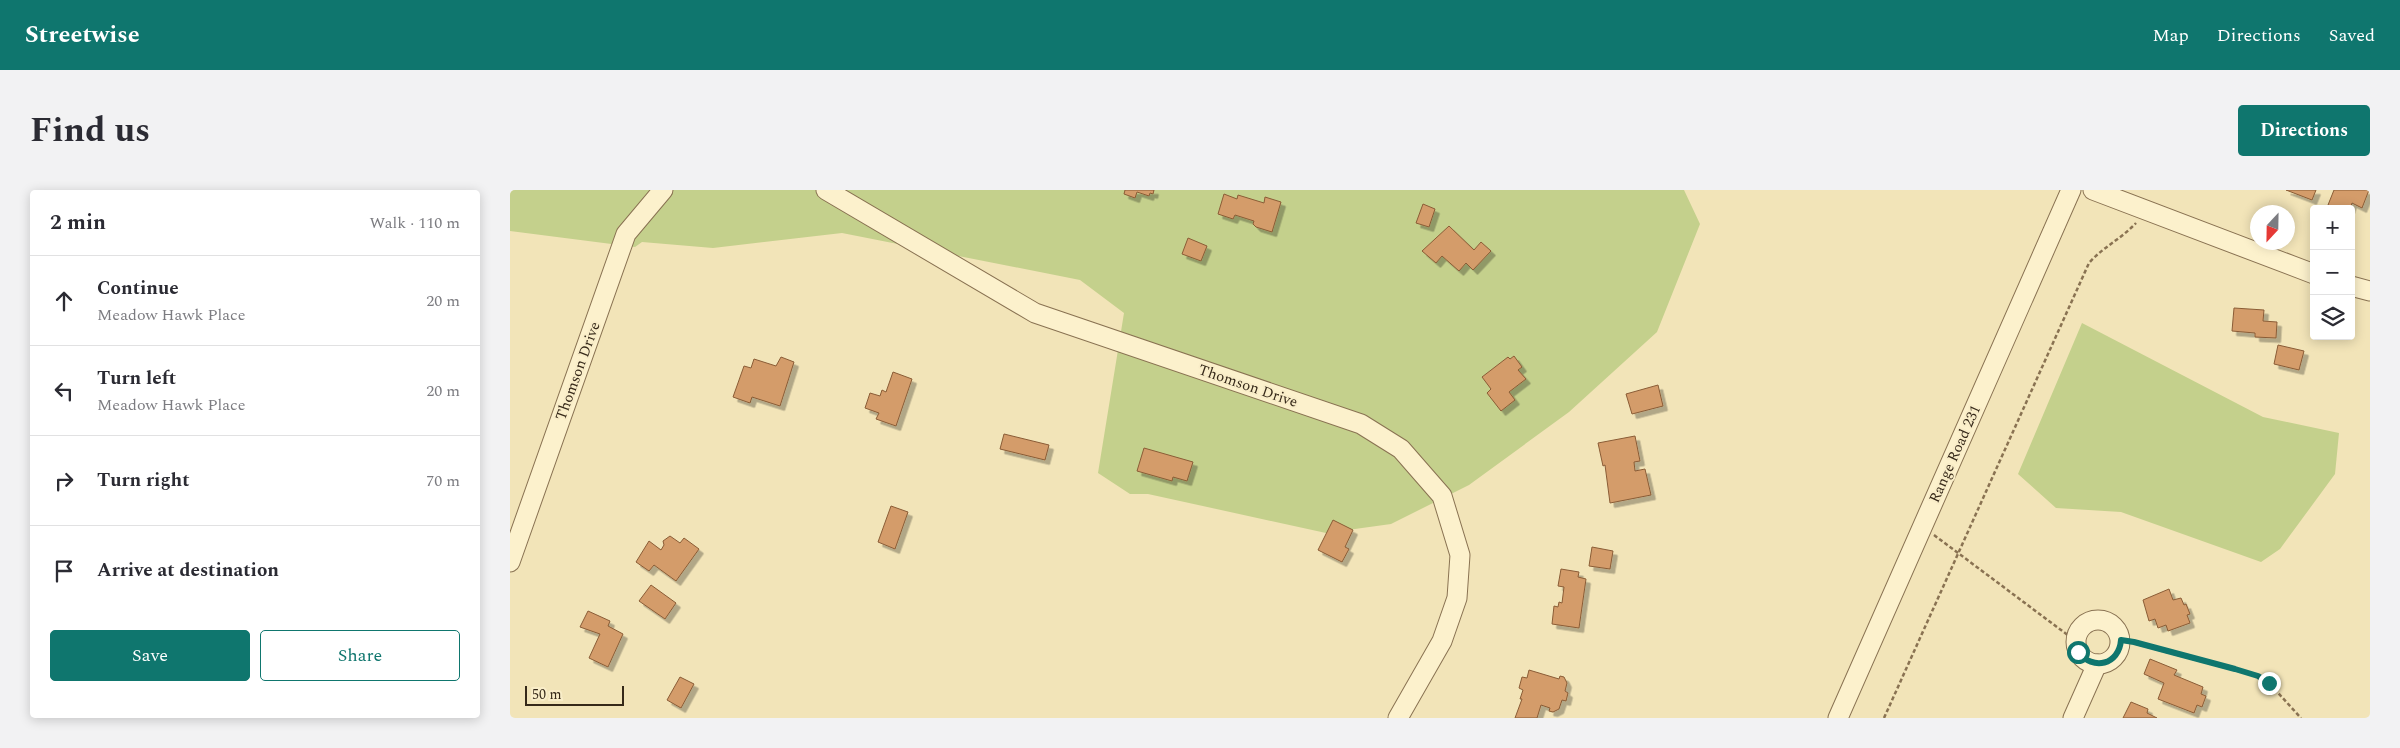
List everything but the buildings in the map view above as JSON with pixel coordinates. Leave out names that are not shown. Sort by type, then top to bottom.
[{"type":"street","name":"Thomson Drive","points":[[510,562],[626,234],[663,190]]},
{"type":"street","name":"Thomson Drive","points":[[826,190],[1035,313],[1362,424],[1401,450],[1442,496],[1460,555],[1457,598],[1445,632],[1398,718]]},
{"type":"street","name":"Range Road 231","points":[[1838,718],[2071,190]]},
{"type":"street","points":[[2094,190],[2310,272]]},
{"type":"street","points":[[2355,287],[2370,291]]},
{"type":"street","points":[[2096,619],[2104,620],[2116,627],[2121,640],[2117,654],[2112,660],[2097,664],[2083,658],[2078,652],[2076,638],[2083,624],[2096,619]]},
{"type":"street","points":[[2073,718],[2097,664]]},
{"type":"path","points":[[1884,718],[2089,263],[2102,250],[2115,243],[2126,233],[2144,210]]},
{"type":"path","points":[[1922,528],[1959,552],[2069,636],[2076,638]]},
{"type":"path","points":[[2121,640],[2258,676],[2269,683],[2301,718]]},
{"type":"green space","points":[[510,190],[1684,190],[1700,224],[1657,332],[1569,412],[1469,485],[1391,524],[1326,533],[1148,494],[1130,494],[1098,473],[1124,313],[1080,280],[842,233],[713,248],[642,242],[635,247],[510,231]]},
{"type":"green space","points":[[2082,323],[2263,417],[2339,433],[2335,474],[2280,549],[2261,562],[2121,512],[2056,508],[2018,474]]},
{"type":"route","points":[[2078,652],[2090,662],[2097,664],[2105,663],[2112,660],[2117,654],[2121,640],[2134,642],[2235,669],[2258,676],[2269,683]]}]
